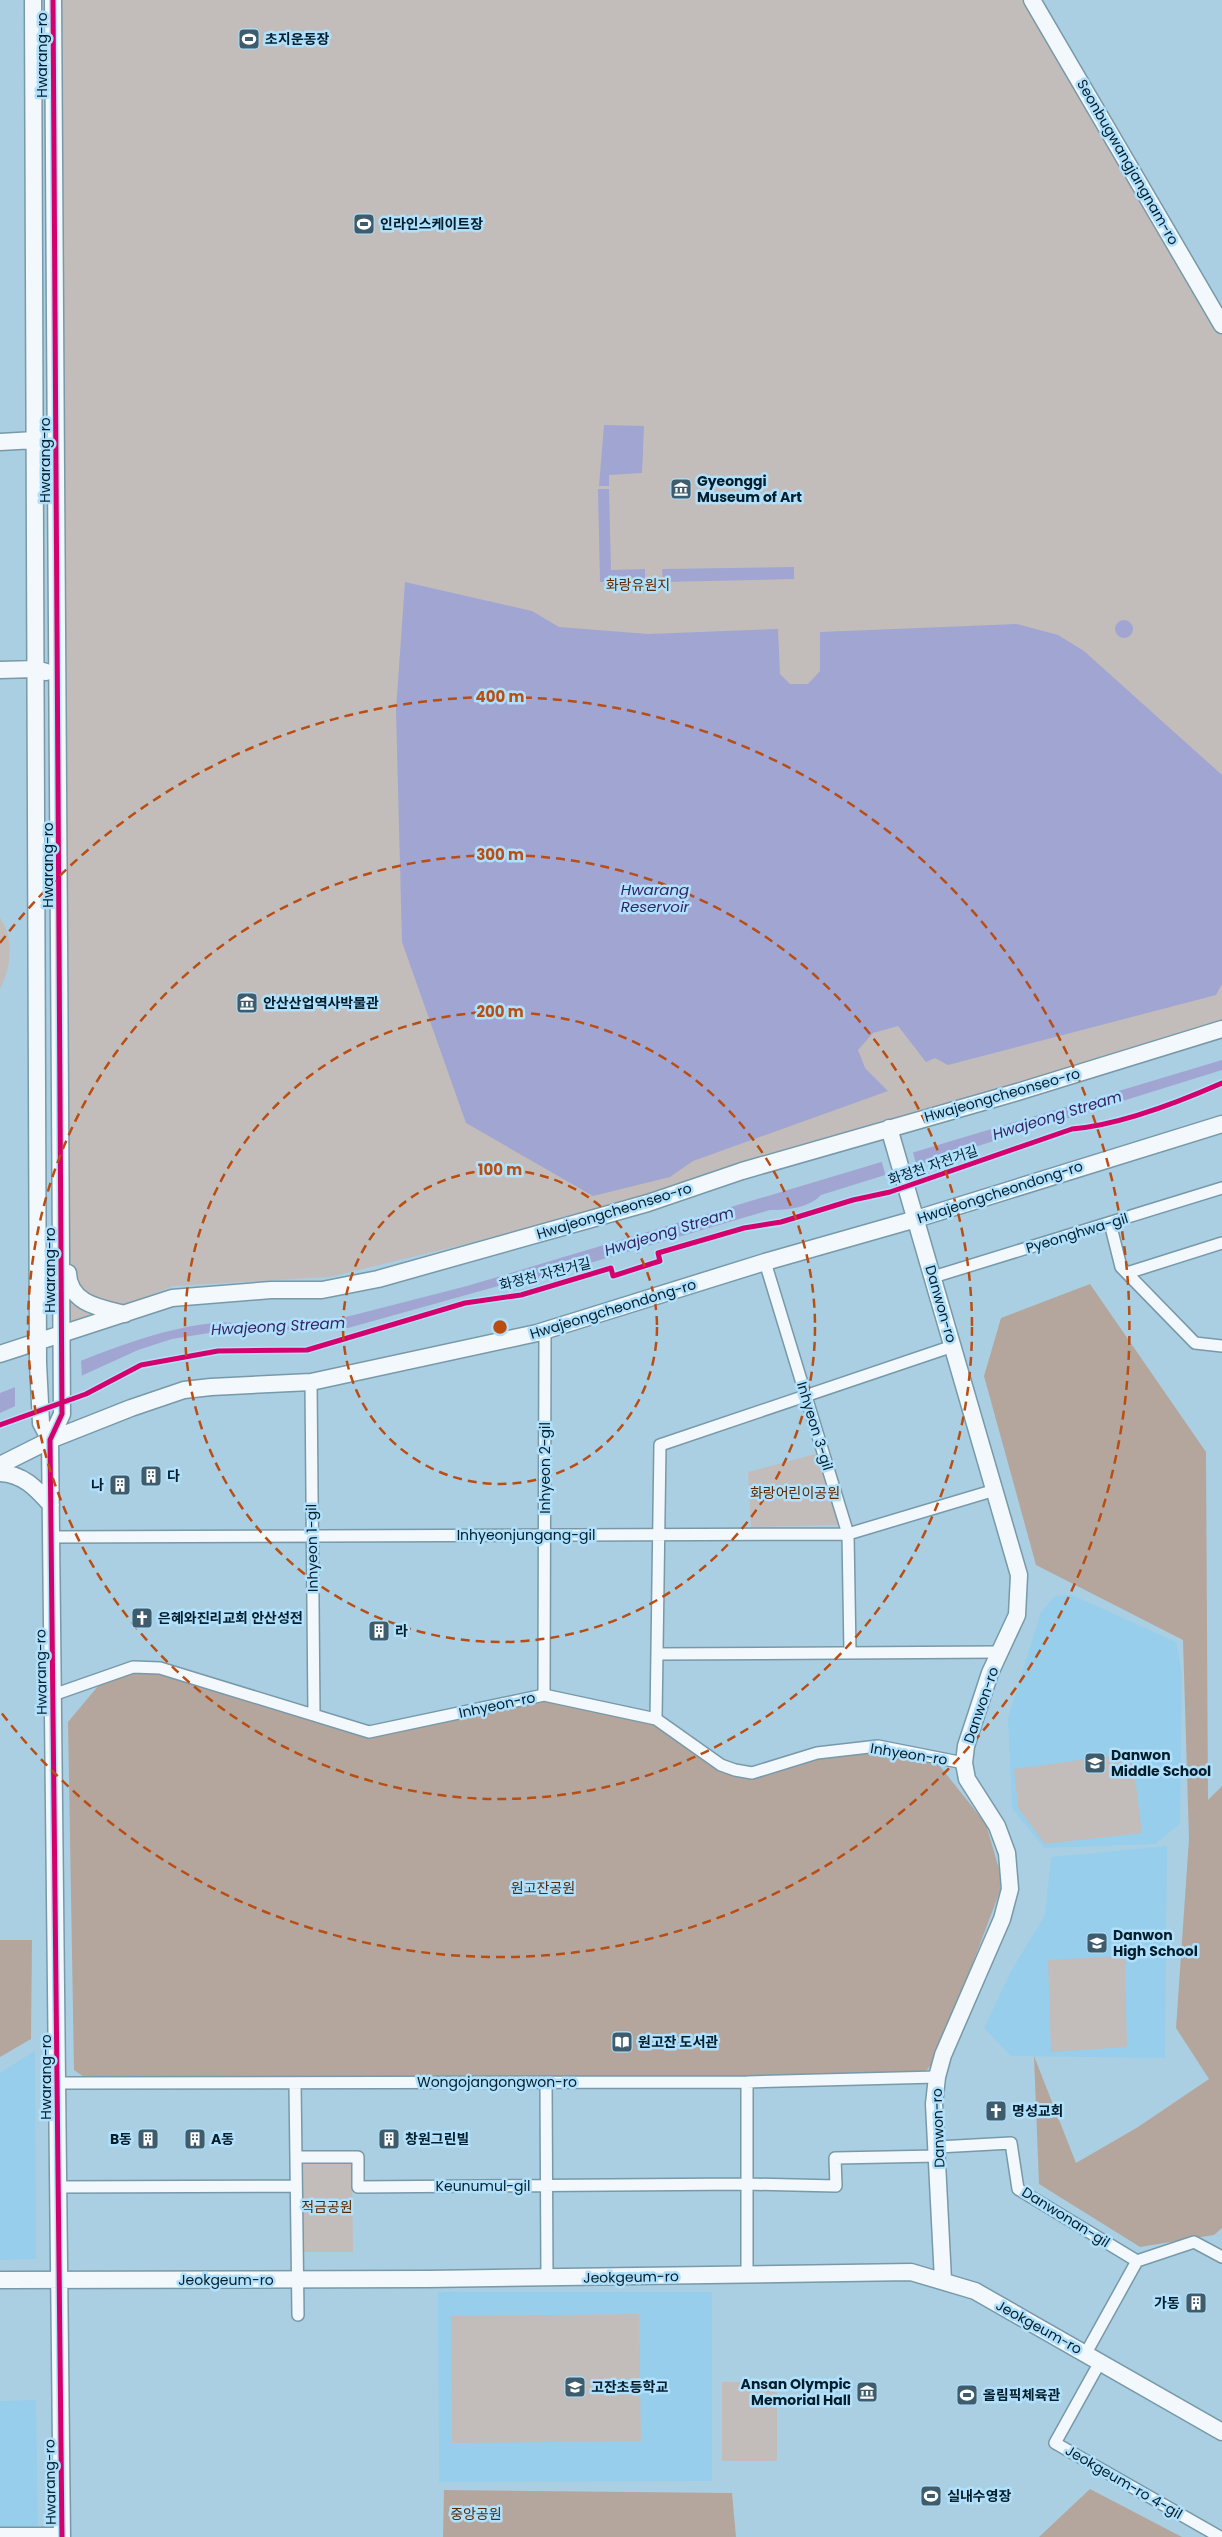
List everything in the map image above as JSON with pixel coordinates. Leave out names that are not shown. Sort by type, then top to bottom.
[{"type":"street","name":"Hwarang-ro","points":[[33,0],[38,1363],[41,1423],[50,1440]]},
{"type":"street","name":"Hwarang-ro","points":[[53,0],[62,1414],[50,1440],[62,2537]]},
{"type":"street","points":[[53,33],[58,0]]},
{"type":"street","name":"Seonbugwangjangnam-ro","points":[[1032,0],[1222,325]]},
{"type":"street","points":[[0,442],[35,440]]},
{"type":"street","points":[[0,670],[58,676]]},
{"type":"street","points":[[0,681],[36,675]]},
{"type":"street","name":"Hwajeongcheonseo-ro","points":[[0,1354],[39,1343],[172,1298],[271,1290],[322,1290],[378,1279],[648,1203],[742,1170],[890,1134],[1222,1029]]},
{"type":"street","name":"Hwajeongcheondong-ro","points":[[0,1465],[50,1440],[131,1408],[184,1390],[212,1386],[311,1382],[545,1330],[765,1262],[916,1219],[1222,1124]]},
{"type":"street","name":"Danwon-ro","points":[[890,1134],[1019,1575],[1017,1615],[990,1673],[969,1737],[964,1763],[967,1779],[997,1826],[1007,1853],[1010,1889],[1002,1919],[952,2034],[937,2077],[934,2104],[938,2151],[943,2280]]},
{"type":"street","name":"Pyeonghwa-gil","points":[[932,1277],[1222,1188]]},
{"type":"street","points":[[1110,1223],[1121,1267],[1195,1343],[1222,1346]]},
{"type":"street","points":[[62,1237],[68,1260],[69,1283],[73,1293],[90,1305],[125,1314]]},
{"type":"street","points":[[1127,1273],[1222,1243]]},
{"type":"street","name":"Inhyeon 3-gil","points":[[765,1262],[848,1534],[850,1653]]},
{"type":"street","name":"Inhyeon 2-gil","points":[[544,1695],[545,1330]]},
{"type":"street","points":[[656,1719],[660,1445],[953,1346]]},
{"type":"street","name":"Inhyeon 1-gil","points":[[311,1382],[314,1715]]},
{"type":"street","points":[[0,1473],[13,1474],[33,1485],[51,1505]]},
{"type":"street","name":"Inhyeonjungang-gil","points":[[51,1536],[848,1534],[995,1490]]},
{"type":"street","points":[[657,1654],[1000,1652]]},
{"type":"street","name":"Inhyeon-ro","points":[[53,1695],[133,1667],[160,1668],[369,1732],[544,1695],[656,1719],[721,1765],[752,1772],[817,1753],[871,1746],[964,1763]]},
{"type":"street","name":"Wongojangongwon-ro","points":[[57,2083],[747,2082],[937,2077]]},
{"type":"street","points":[[295,2082],[298,2315]]},
{"type":"street","points":[[546,2082],[547,2278]]},
{"type":"street","points":[[747,2082],[747,2276]]},
{"type":"street","name":"Danwonan-gil","points":[[938,2151],[1011,2143],[1018,2189],[1137,2261]]},
{"type":"street","name":"Keunumul-gil","points":[[296,2157],[358,2157],[358,2187],[747,2184],[836,2186],[836,2158],[938,2151]]},
{"type":"street","points":[[58,2188],[296,2186]]},
{"type":"street","points":[[1086,2353],[1137,2261],[1194,2242],[1222,2257]]},
{"type":"street","name":"Jeokgeum-ro","points":[[0,2280],[547,2278],[910,2272],[943,2280],[975,2291],[1222,2432]]},
{"type":"street","name":"Jeokgeum-ro 4-gil","points":[[1100,2362],[1056,2443],[1220,2537]]},
{"type":"street","points":[[0,2536],[62,2537]]},
{"type":"shaded area","name":"Danwon Middle School","points":[[1072,1595],[1176,1642],[1182,1674],[1180,1824],[1155,1844],[1044,1848],[1012,1808],[1008,1718],[1041,1612],[1055,1596]]},
{"type":"shaded area","name":"Danwon High School","points":[[1167,1846],[1165,2058],[1011,2056],[984,2028],[1011,1971],[1045,1915],[1051,1857]]},
{"type":"shaded area","points":[[35,2051],[36,2259],[0,2260],[0,2073]]},
{"type":"shaded area","name":"고잔초등학교","points":[[438,2292],[712,2292],[712,2481],[439,2482]]},
{"type":"shaded area","points":[[36,2400],[38,2537],[0,2537],[0,2401]]},
{"type":"green space","name":"화랑유원지","points":[[61,0],[1023,0],[1222,336],[1222,1021],[585,1215],[330,1277],[173,1286],[54,1335]]},
{"type":"green space","points":[[0,918],[8,935],[10,954],[7,972],[0,989]]},
{"type":"green space","points":[[1090,1284],[1206,1452],[1208,1800],[1222,1786],[1222,2228],[1214,2235],[1140,2247],[1039,2184],[1034,2056],[1076,2163],[1138,2127],[1209,2079],[1176,2028],[1189,1839],[1183,1640],[1036,1565],[984,1376],[1001,1318]]},
{"type":"green space","name":"화랑어린이공원","points":[[819,1453],[838,1525],[751,1527],[748,1472]]},
{"type":"green space","name":"원고잔공원","points":[[152,1661],[176,1671],[367,1727],[532,1694],[655,1716],[718,1762],[752,1770],[820,1746],[857,1747],[935,1760],[986,1824],[1001,1876],[1000,1891],[937,2058],[920,2078],[87,2079],[74,2070],[68,1722],[104,1679]]},
{"type":"green space","points":[[1132,1753],[1142,1833],[1045,1844],[1018,1808],[1014,1769]]},
{"type":"green space","points":[[0,1940],[32,1940],[31,2039],[0,2057]]},
{"type":"green space","points":[[1125,1956],[1127,2047],[1051,2052],[1048,1960]]},
{"type":"green space","name":"적금공원","points":[[352,2162],[353,2252],[302,2252],[301,2163]]},
{"type":"green space","points":[[639,2314],[641,2441],[452,2443],[451,2316]]},
{"type":"green space","points":[[722,2382],[777,2382],[777,2461],[722,2461]]},
{"type":"green space","points":[[1090,2489],[1182,2537],[1039,2537]]},
{"type":"green space","name":"중앙공원","points":[[444,2490],[732,2493],[736,2537],[443,2537]]},
{"type":"water","points":[[604,425],[644,426],[642,473],[609,475],[609,486],[599,486]]},
{"type":"water","points":[[598,489],[609,489],[611,570],[645,569],[645,581],[600,582]]},
{"type":"water","points":[[794,567],[794,579],[663,582],[662,569]]},
{"type":"water","name":"Hwarang Reservoir","points":[[405,582],[532,611],[559,627],[648,634],[778,629],[780,674],[790,684],[808,684],[820,671],[820,632],[1017,624],[1058,635],[1084,651],[1222,775],[1222,984],[1216,995],[948,1065],[935,1058],[926,1062],[898,1026],[873,1033],[858,1050],[865,1068],[888,1091],[693,1161],[670,1177],[593,1196],[466,1123],[402,942],[396,710]]},
{"type":"water","points":[[1120,620],[1128,620],[1133,625],[1131,636],[1120,638],[1115,633],[1115,625]]},
{"type":"water","name":"Hwajeong Stream","points":[[1222,1060],[1222,1070],[821,1195],[804,1205],[790,1209],[770,1210],[539,1278],[523,1279],[348,1328],[215,1332],[172,1339],[138,1350],[0,1413],[0,1393],[133,1341],[188,1327],[214,1323],[316,1326],[332,1323],[346,1317],[467,1286]]},
{"type":"pier","points":[[912,1149],[917,1167],[886,1177],[881,1159]]},
{"type":"pier","points":[[81,1359],[82,1379],[15,1411],[15,1385]]},
{"type":"cycle path","points":[[53,0],[62,1414],[50,1440],[62,2537]]},
{"type":"cycle path","name":"화정천 자전거길","points":[[0,1425],[86,1394],[141,1365],[218,1351],[307,1350],[465,1303],[521,1295],[611,1268],[613,1276],[660,1261],[658,1253],[744,1228],[781,1222],[853,1200],[890,1192],[1072,1129],[1109,1123],[1148,1112],[1222,1083]]},
{"type":"place","name":"초지운동장","points":[[249,39]]},
{"type":"place","name":"인라인스케이트장","points":[[364,224]]},
{"type":"place","name":"Gyeonggi Museum of Art","points":[[681,489]]},
{"type":"place","name":"안산산업역사박물관","points":[[247,1003]]},
{"type":"place","name":"다","points":[[151,1476]]},
{"type":"place","name":"나","points":[[120,1485]]},
{"type":"place","name":"은혜와진리교회 안산성전","points":[[142,1618]]},
{"type":"place","name":"라","points":[[379,1631]]},
{"type":"place","name":"Danwon Middle School","points":[[1095,1763]]},
{"type":"place","name":"Danwon High School","points":[[1097,1943]]},
{"type":"place","name":"원고잔 도서관","points":[[622,2042]]},
{"type":"place","name":"명성교회","points":[[996,2111]]},
{"type":"place","name":"B동","points":[[148,2139]]},
{"type":"place","name":"A동","points":[[195,2139]]},
{"type":"place","name":"창원그린빌","points":[[389,2139]]},
{"type":"place","name":"가동","points":[[1196,2303]]},
{"type":"place","name":"고잔초등학교","points":[[575,2387]]},
{"type":"place","name":"Ansan Olympic Memorial Hall","points":[[867,2392]]},
{"type":"place","name":"올림픽체육관","points":[[967,2395]]},
{"type":"place","name":"실내수영장","points":[[931,2496]]}]
